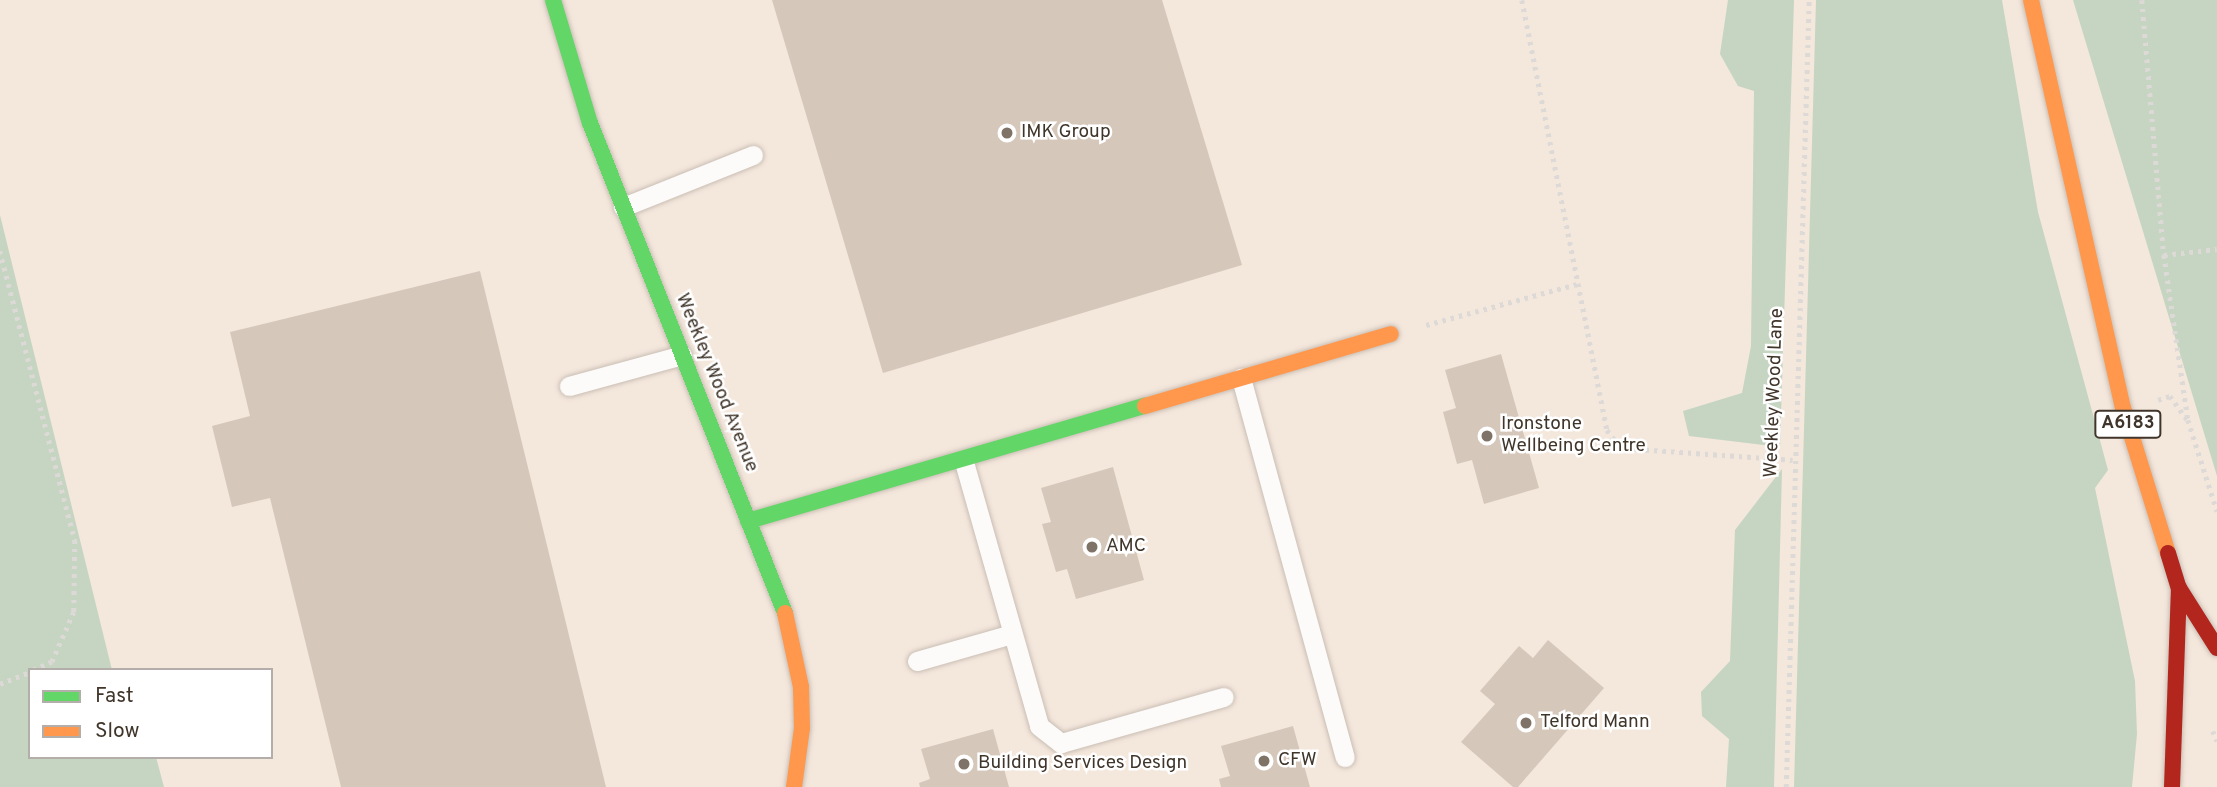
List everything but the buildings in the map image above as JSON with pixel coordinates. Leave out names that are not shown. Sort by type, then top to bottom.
[{"type":"street","name":"Weekley Wood Avenue","points":[[554,0],[590,123],[796,646],[802,728],[794,787]]},
{"type":"street","name":"A6183","points":[[2031,0],[2051,104],[2123,408],[2179,587],[2217,648]]},
{"type":"street","points":[[748,521],[964,462],[1391,334]]},
{"type":"street","name":"A6183","points":[[2172,787],[2179,587]]},
{"type":"lane","points":[[623,207],[753,155]]},
{"type":"lane","points":[[569,386],[682,355]]},
{"type":"lane","points":[[1241,378],[1345,757]]},
{"type":"lane","points":[[964,462],[1040,726],[1061,743],[1224,697]]},
{"type":"lane","points":[[917,661],[1012,634]]},
{"type":"path","points":[[1522,0],[1607,430],[1617,443],[1637,449],[1793,460]]},
{"type":"path","name":"Weekley Wood Lane","points":[[1786,787],[1793,460],[1809,0]]},
{"type":"path","points":[[2142,0],[2164,256],[2188,420],[2217,511]]},
{"type":"path","points":[[2164,256],[2217,249]]},
{"type":"path","points":[[0,251],[75,540],[74,612],[52,662],[39,668]]},
{"type":"path","points":[[1391,334],[1577,284]]},
{"type":"path","points":[[0,684],[28,673]]},
{"type":"green space","points":[[1728,0],[1794,0],[1780,447],[1689,436],[1683,411],[1742,393],[1751,346],[1754,91],[1738,86],[1720,54]]},
{"type":"green space","points":[[1816,0],[2002,0],[2038,212],[2108,470],[2095,488],[2135,681],[2137,734],[2132,787],[1794,787]]},
{"type":"green space","points":[[2073,0],[2217,0],[2217,476]]},
{"type":"green space","points":[[0,215],[112,668],[28,668],[28,759],[157,759],[164,787],[0,787]]},
{"type":"green space","points":[[1782,469],[1774,787],[1726,787],[1729,739],[1702,716],[1701,692],[1730,661],[1735,530]]},
{"type":"traffic: fast","points":[[553,0],[590,123],[785,613]]},
{"type":"traffic: fast","points":[[748,521],[1145,406]]},
{"type":"traffic: slow","points":[[2031,0],[2123,408],[2168,553]]},
{"type":"traffic: slow","points":[[1145,406],[1391,334]]},
{"type":"traffic: slow","points":[[785,613],[801,687],[802,728],[794,787]]},
{"type":"traffic: jam","points":[[2168,553],[2179,588],[2217,648]]},
{"type":"traffic: jam","points":[[2172,787],[2179,588]]},
{"type":"place","name":"IMK Group","points":[[1007,133]]},
{"type":"place","name":"Ironstone Wellbeing Centre","points":[[1487,436]]},
{"type":"place","name":"AMC","points":[[1092,547]]},
{"type":"place","name":"Telford Mann","points":[[1526,723]]},
{"type":"place","name":"CFW","points":[[1264,761]]},
{"type":"place","name":"Building Services Design","points":[[964,764]]}]
